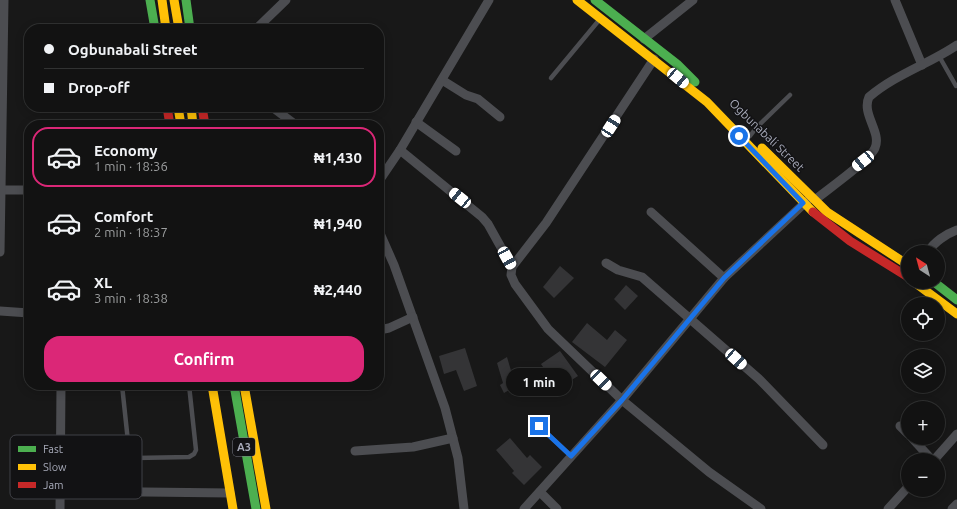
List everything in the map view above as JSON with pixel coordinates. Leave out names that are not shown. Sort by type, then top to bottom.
[{"type":"main road","points":[[150,0],[154,24]]},
{"type":"main road","points":[[162,0],[165,24]]},
{"type":"main road","points":[[174,0],[178,24]]},
{"type":"main road","points":[[186,0],[189,24]]},
{"type":"main road","name":"Ogbunabali Street","points":[[577,0],[601,17],[707,102],[803,203],[850,241],[901,273]]},
{"type":"main road","name":"Ogbunabali Street","points":[[595,0],[677,64],[814,197],[827,212],[901,261]]},
{"type":"main road","points":[[923,289],[957,314]]},
{"type":"main road","points":[[943,289],[957,300]]},
{"type":"main road","points":[[213,390],[233,509]]},
{"type":"main road","name":"A3","points":[[235,390],[256,509]]},
{"type":"main road","points":[[245,390],[266,509]]},
{"type":"street","points":[[0,252],[4,0]]},
{"type":"street","points":[[261,24],[286,0]]},
{"type":"street","points":[[384,173],[400,150],[489,0]]},
{"type":"street","points":[[644,39],[693,0]]},
{"type":"street","points":[[895,0],[922,65]]},
{"type":"street","points":[[524,509],[622,400],[724,278],[803,203],[814,197],[863,161],[876,147],[876,141],[867,109],[869,97],[899,76],[939,56],[957,45]]},
{"type":"street","points":[[654,60],[546,223],[512,267],[511,275],[548,329],[622,400],[709,472],[761,509]]},
{"type":"street","points":[[442,80],[466,95],[478,99],[500,117]]},
{"type":"street","points":[[279,112],[289,120]]},
{"type":"street","points":[[416,122],[456,151]]},
{"type":"street","points":[[400,150],[482,217],[488,224],[512,267]]},
{"type":"street","points":[[1,190],[24,190]]},
{"type":"street","points":[[651,212],[724,278]]},
{"type":"street","points":[[932,245],[957,230]]},
{"type":"street","points":[[384,242],[394,265],[445,408],[458,458],[464,509]]},
{"type":"street","points":[[606,263],[618,270],[642,277],[759,379],[823,445]]},
{"type":"street","points":[[0,312],[24,313]]},
{"type":"street","points":[[384,329],[413,317]]},
{"type":"street","points":[[61,390],[61,435]]},
{"type":"street","points":[[939,453],[957,434]]},
{"type":"street","points":[[355,452],[413,447],[453,438]]},
{"type":"street","points":[[919,445],[926,453]]},
{"type":"street","points":[[142,492],[230,493]]},
{"type":"street","points":[[540,492],[556,509]]},
{"type":"street","points":[[888,509],[901,495]]},
{"type":"street","points":[[952,509],[957,504]]},
{"type":"lane","points":[[551,78],[601,17]]},
{"type":"lane","points":[[939,56],[956,86]]},
{"type":"lane","points":[[750,136],[756,128],[790,95]]},
{"type":"lane","points":[[123,390],[127,435]]},
{"type":"lane","points":[[142,458],[189,457],[194,454],[196,450],[190,390]]},
{"type":"lane","points":[[539,426],[571,456]]},
{"type":"building","points":[[560,266],[574,278],[554,298],[543,287]]},
{"type":"building","points":[[626,285],[638,296],[625,310],[614,299]]},
{"type":"building","points":[[587,323],[607,340],[615,330],[627,340],[605,367],[572,342]]},
{"type":"building","points":[[465,348],[477,386],[464,391],[456,370],[444,374],[439,356]]},
{"type":"building","points":[[560,351],[578,376],[554,391],[549,382],[552,380],[541,364]]},
{"type":"building","points":[[507,357],[512,374],[518,385],[504,393],[500,385],[503,383],[497,363]]},
{"type":"building","points":[[510,438],[527,458],[530,455],[542,467],[524,485],[512,473],[514,471],[496,450]]},
{"type":"traffic: fast","points":[[150,0],[154,24]]},
{"type":"traffic: fast","points":[[186,0],[189,24]]},
{"type":"traffic: fast","points":[[595,0],[677,64],[695,82]]},
{"type":"traffic: fast","points":[[943,289],[957,300]]},
{"type":"traffic: fast","points":[[235,390],[256,509]]},
{"type":"traffic: slow","points":[[162,0],[165,24]]},
{"type":"traffic: slow","points":[[174,0],[178,24]]},
{"type":"traffic: slow","points":[[577,0],[707,102],[813,212]]},
{"type":"traffic: slow","points":[[179,112],[180,120]]},
{"type":"traffic: slow","points":[[192,112],[192,120]]},
{"type":"traffic: slow","points":[[762,148],[827,212],[901,260]]},
{"type":"traffic: slow","points":[[923,289],[957,314]]},
{"type":"traffic: slow","points":[[213,390],[233,509]]},
{"type":"traffic: slow","points":[[245,390],[266,509]]},
{"type":"traffic: jam","points":[[168,112],[169,120]]},
{"type":"traffic: jam","points":[[203,112],[204,120]]},
{"type":"traffic: jam","points":[[813,212],[850,241],[901,273]]},
{"type":"route","points":[[539,426],[571,456],[622,400],[724,278],[803,203],[739,136]]}]
